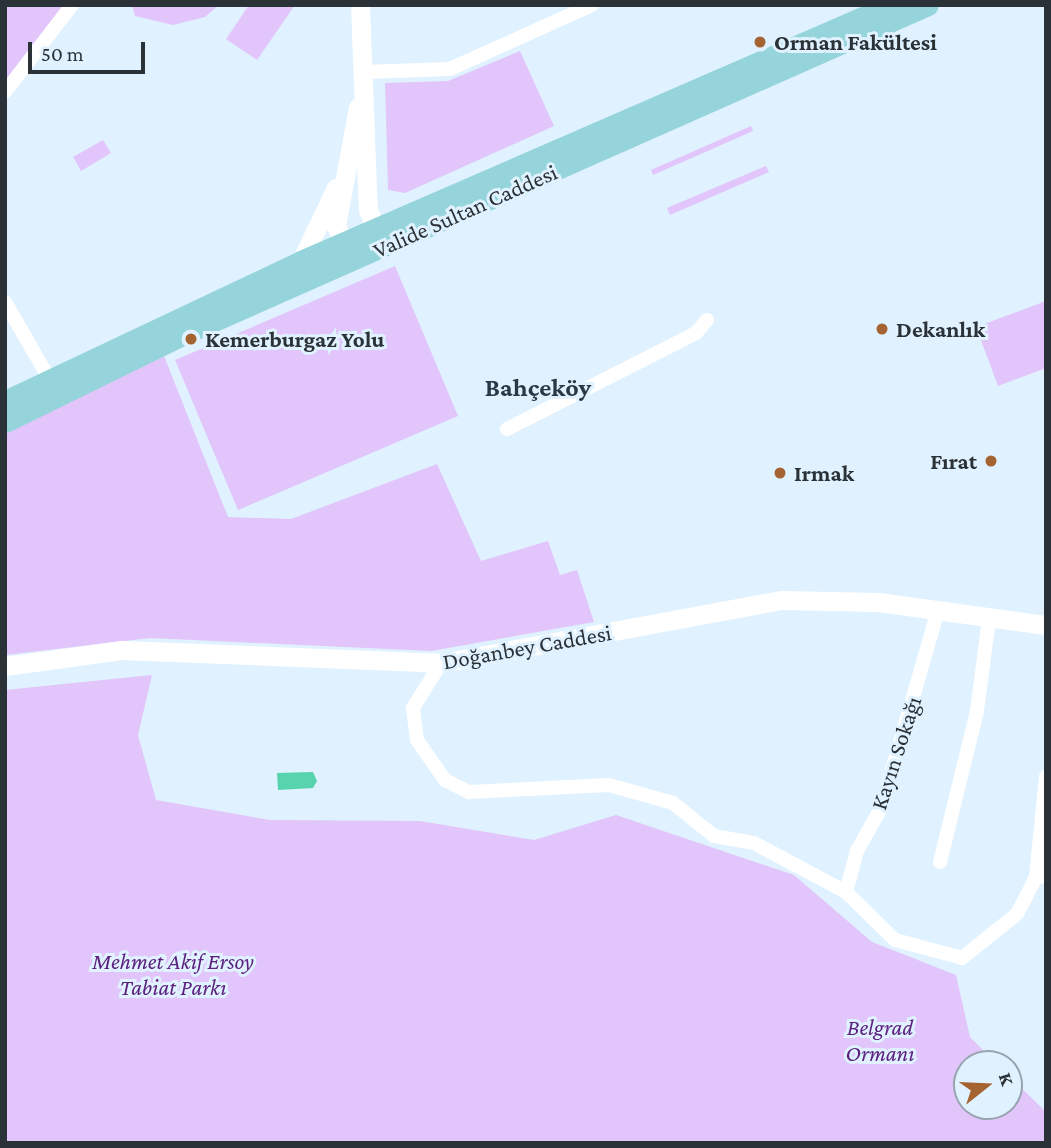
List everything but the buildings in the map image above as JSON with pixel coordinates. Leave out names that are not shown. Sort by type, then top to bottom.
[{"type":"main road","name":"Valide Sultan Caddesi","points":[[5,422],[187,333],[362,256],[842,35],[890,5]]},
{"type":"main road","name":"Valide Sultan Caddesi","points":[[5,401],[302,261],[842,35],[928,5]]},
{"type":"street","points":[[5,92],[72,5]]},
{"type":"street","points":[[360,5],[365,72],[368,210],[376,230]]},
{"type":"street","points":[[365,72],[450,69],[592,5]]},
{"type":"street","points":[[362,256],[344,243],[336,226],[344,172],[365,72]]},
{"type":"street","points":[[302,261],[344,172]]},
{"type":"street","points":[[5,302],[50,380]]},
{"type":"street","points":[[507,429],[696,333],[707,320]]},
{"type":"street","name":"Doğanbey Caddesi","points":[[5,666],[122,650],[440,663],[782,600],[878,602],[1046,625]]},
{"type":"street","name":"Kayın Sokağı","points":[[846,892],[857,851],[881,808],[938,611]]},
{"type":"street","points":[[940,862],[977,710],[989,618]]},
{"type":"street","points":[[440,663],[414,708],[417,740],[445,779],[469,792],[609,785],[673,803],[714,836],[754,843],[846,892],[895,940],[962,958],[1017,914],[1041,876],[1046,776]]},
{"type":"green space","points":[[5,5],[72,5],[5,92]]},
{"type":"green space","points":[[132,5],[219,5],[205,17],[173,25],[135,16]]},
{"type":"green space","points":[[249,5],[295,5],[257,60],[226,39]]},
{"type":"green space","points":[[520,51],[554,126],[405,193],[388,190],[385,83],[448,81]]},
{"type":"green space","points":[[751,126],[753,131],[653,175],[651,170]]},
{"type":"green space","points":[[103,140],[111,153],[81,171],[73,157]]},
{"type":"green space","points":[[766,166],[769,172],[670,215],[667,208]]},
{"type":"green space","points":[[395,266],[458,416],[238,510],[175,360]]},
{"type":"green space","points":[[1046,301],[1046,368],[998,386],[976,327]]},
{"type":"green space","points":[[164,356],[228,517],[291,519],[437,464],[481,561],[548,541],[560,575],[577,570],[594,622],[431,651],[150,638],[5,655],[5,430]]},
{"type":"green space","name":"Mehmet Akif Ersoy Tabiat Parkı","points":[[152,675],[138,735],[156,800],[270,820],[420,821],[534,840],[616,815],[794,875],[872,942],[956,975],[970,1037],[983,1050],[953,1050],[953,1120],[1023,1120],[1023,1090],[1046,1112],[1046,1143],[5,1143],[5,690]]},
{"type":"shaded area","points":[[313,772],[317,781],[313,788],[278,790],[277,773]]},
{"type":"place","name":"Orman Fakültesi","points":[[760,42]]},
{"type":"place","name":"Dekanlık","points":[[882,329]]},
{"type":"place","name":"Kemerburgaz Yolu","points":[[191,339]]},
{"type":"place","name":"Fırat","points":[[991,461]]},
{"type":"place","name":"Irmak","points":[[780,473]]},
{"type":"district","name":"Bahçeköy","points":[[538,388]]},
{"type":"park label","name":"Belgrad Ormanı","points":[[880,1040]]}]
